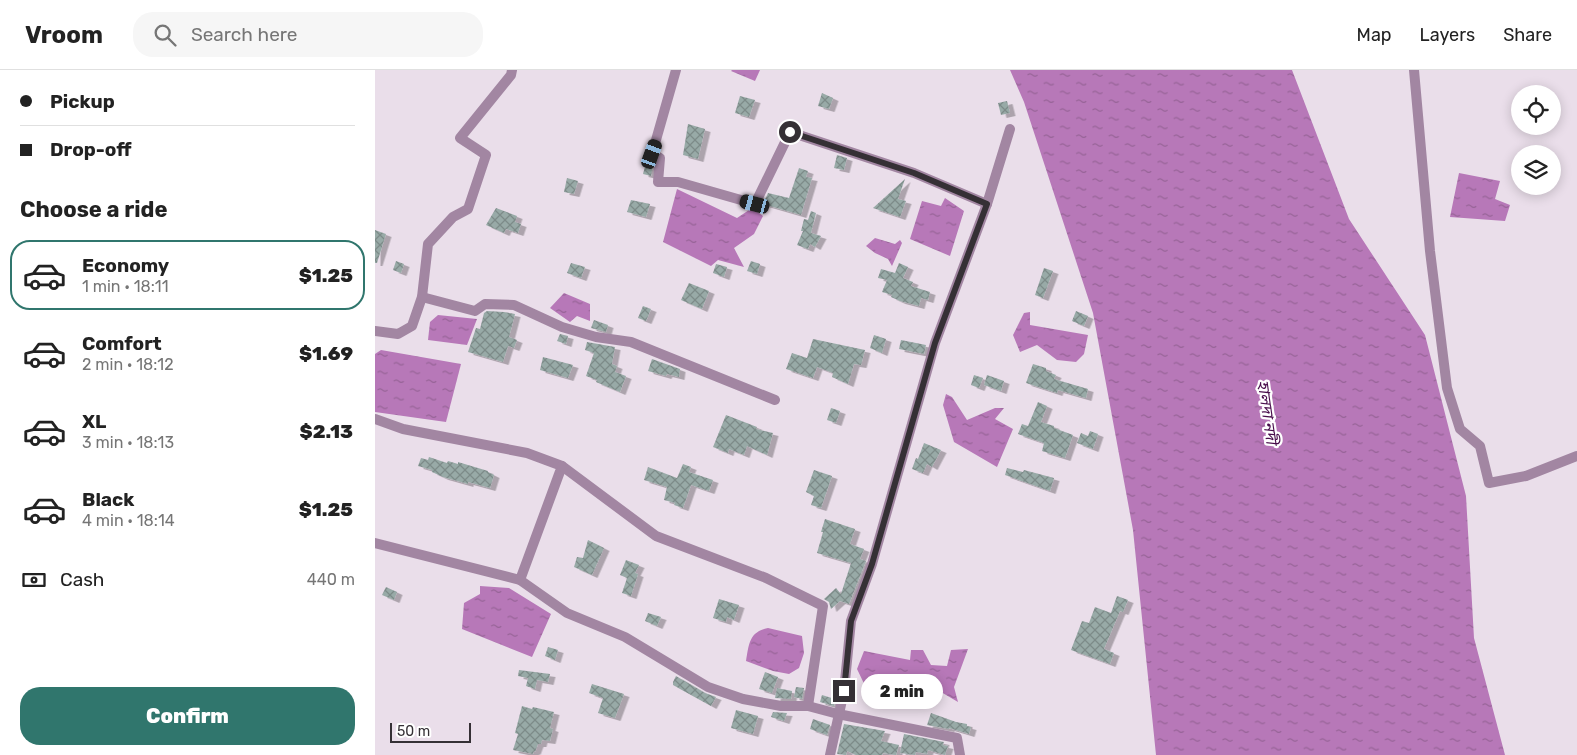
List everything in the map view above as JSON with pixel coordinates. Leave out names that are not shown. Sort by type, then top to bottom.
[{"type":"street","points":[[375,331],[398,334],[412,326],[421,297],[428,244],[453,217],[468,209],[486,155],[460,138],[511,75],[512,70]]},
{"type":"street","points":[[676,70],[652,154],[659,158],[658,182],[678,182],[755,204],[790,132],[914,173],[987,204]]},
{"type":"street","points":[[1414,70],[1430,252],[1447,388],[1460,429],[1481,446],[1489,483],[1527,476],[1577,456]]},
{"type":"street","points":[[830,755],[844,691],[851,621],[872,564],[935,343],[987,204],[1010,129]]},
{"type":"street","points":[[421,297],[475,311],[485,304],[514,305],[562,327],[596,337],[631,342],[775,400]]},
{"type":"street","points":[[375,419],[403,429],[527,453],[562,466],[656,536],[766,578],[823,606],[808,706]]},
{"type":"street","points":[[520,580],[562,466]]},
{"type":"street","points":[[375,543],[520,580],[567,613],[625,637],[708,687],[743,699],[781,706],[808,706],[838,714],[957,738],[960,755]]},
{"type":"water","points":[[732,70],[760,70],[755,81]]},
{"type":"water","name":"হালদা নদী","points":[[1010,70],[1292,70],[1349,219],[1425,335],[1466,496],[1474,638],[1505,755],[1156,755],[1133,530],[1093,313],[1024,102]]},
{"type":"water","points":[[1459,173],[1500,181],[1495,199],[1510,205],[1505,221],[1450,217]]},
{"type":"water","points":[[677,189],[737,218],[752,208],[763,216],[754,234],[734,248],[744,267],[718,260],[711,266],[663,242]]},
{"type":"water","points":[[945,198],[964,211],[950,256],[910,239],[922,201],[941,206]]},
{"type":"water","points":[[875,238],[895,244],[900,240],[902,243],[892,266],[888,259],[866,246]]},
{"type":"water","points":[[564,293],[590,304],[590,321],[577,316],[570,322],[550,308]]},
{"type":"water","points":[[1030,312],[1030,325],[1088,335],[1084,354],[1076,362],[1057,360],[1037,345],[1020,352],[1013,335],[1024,313]]},
{"type":"water","points":[[438,315],[477,319],[467,345],[428,340],[430,322]]},
{"type":"water","points":[[381,350],[461,364],[446,422],[375,412],[375,354]]},
{"type":"water","points":[[946,394],[952,397],[967,420],[995,408],[1004,408],[995,419],[1013,429],[997,467],[954,442],[943,405]]},
{"type":"water","points":[[480,586],[509,588],[551,614],[532,657],[462,629],[464,603],[480,594]]},
{"type":"water","points":[[768,628],[802,636],[804,653],[799,668],[789,674],[773,671],[746,661],[749,644],[753,636],[757,632]]},
{"type":"water","points":[[968,649],[954,687],[958,702],[941,692],[925,698],[931,708],[869,694],[857,669],[864,651],[910,660],[911,650],[923,650],[931,665],[947,666],[951,650]]},
{"type":"building","points":[[822,93],[833,98],[829,109],[818,106]]},
{"type":"building","points":[[740,96],[755,100],[749,117],[735,113]]},
{"type":"building","points":[[1007,101],[1010,113],[1001,115],[998,103]]},
{"type":"building","points":[[688,124],[705,129],[698,159],[683,155]]},
{"type":"building","points":[[837,155],[847,158],[844,170],[834,168]]},
{"type":"building","points":[[646,163],[653,165],[651,176],[643,174]]},
{"type":"building","points":[[799,168],[808,171],[806,177],[812,178],[801,215],[763,204],[768,193],[789,198]]},
{"type":"building","points":[[567,178],[578,181],[574,194],[564,192]]},
{"type":"building","points":[[905,179],[898,199],[906,201],[900,217],[873,208]]},
{"type":"building","points":[[631,200],[650,204],[646,217],[627,212]]},
{"type":"building","points":[[496,208],[517,216],[515,222],[521,224],[518,233],[506,229],[504,233],[486,225]]},
{"type":"building","points":[[811,211],[816,213],[811,233],[821,236],[815,247],[810,244],[808,249],[797,245],[803,231],[801,231],[804,219],[808,220]]},
{"type":"building","points":[[375,230],[386,234],[377,263],[375,263]]},
{"type":"building","points":[[396,261],[404,264],[401,273],[393,270]]},
{"type":"building","points":[[751,261],[760,264],[757,274],[747,271]]},
{"type":"building","points":[[571,263],[585,267],[581,278],[567,273]]},
{"type":"building","points":[[899,263],[908,267],[903,278],[913,282],[911,286],[930,292],[928,300],[921,298],[919,306],[900,301],[891,297],[892,295],[882,292],[887,280],[878,278],[881,269],[895,273]]},
{"type":"building","points":[[716,264],[727,267],[724,277],[713,273]]},
{"type":"building","points":[[1044,268],[1053,271],[1043,298],[1035,295]]},
{"type":"building","points":[[689,283],[709,291],[702,309],[681,300]]},
{"type":"building","points":[[643,306],[651,309],[646,321],[638,318]]},
{"type":"building","points":[[487,311],[515,314],[509,337],[517,340],[514,348],[508,346],[503,362],[468,352],[476,328],[480,329],[484,313]]},
{"type":"building","points":[[1076,311],[1088,316],[1084,326],[1072,321]]},
{"type":"building","points":[[594,320],[608,325],[606,332],[591,328]]},
{"type":"building","points":[[560,334],[568,336],[566,344],[557,341]]},
{"type":"building","points":[[874,335],[886,339],[882,353],[870,348]]},
{"type":"building","points":[[813,339],[865,350],[861,365],[854,364],[848,384],[832,377],[833,373],[817,367],[813,378],[786,369],[792,353],[807,358]]},
{"type":"building","points":[[901,340],[926,345],[924,354],[899,349]]},
{"type":"building","points":[[587,342],[615,347],[612,364],[617,366],[615,372],[626,376],[620,392],[586,376],[594,353],[585,350]]},
{"type":"building","points":[[543,357],[573,365],[568,378],[540,370]]},
{"type":"building","points":[[652,359],[680,369],[679,377],[648,371]]},
{"type":"building","points":[[1033,364],[1046,368],[1046,371],[1056,375],[1054,379],[1088,389],[1086,398],[1058,390],[1057,393],[1026,383]]},
{"type":"building","points":[[974,375],[983,378],[979,388],[971,385]]},
{"type":"building","points":[[987,375],[1004,381],[1001,391],[984,385]]},
{"type":"building","points":[[1038,402],[1047,406],[1041,422],[1073,435],[1065,458],[1042,451],[1044,443],[1018,434],[1022,424],[1028,426]]},
{"type":"building","points":[[831,408],[840,411],[836,423],[827,420]]},
{"type":"building","points":[[726,415],[757,427],[756,429],[773,433],[767,455],[747,446],[744,455],[729,449],[728,453],[713,447]]},
{"type":"building","points":[[1090,431],[1098,434],[1093,449],[1077,443],[1081,433],[1088,436]]},
{"type":"building","points":[[924,443],[941,450],[932,467],[927,464],[923,473],[912,469]]},
{"type":"building","points":[[429,457],[447,463],[448,461],[458,464],[458,462],[488,471],[494,475],[490,488],[443,477],[432,472],[432,470],[418,466],[421,458],[428,460]]},
{"type":"building","points":[[683,464],[691,467],[689,472],[713,480],[709,491],[691,485],[683,508],[674,505],[675,503],[664,500],[667,487],[644,480],[648,467],[677,478]]},
{"type":"building","points":[[1007,468],[1023,472],[1024,470],[1054,478],[1050,491],[1005,475]]},
{"type":"building","points":[[814,470],[832,476],[821,508],[811,505],[814,496],[806,492]]},
{"type":"building","points":[[825,519],[855,529],[850,544],[864,549],[860,559],[866,561],[849,604],[840,601],[831,609],[829,602],[824,599],[836,588],[841,594],[851,563],[817,553]]},
{"type":"building","points":[[588,540],[604,548],[592,575],[574,567],[577,557],[583,558]]},
{"type":"building","points":[[626,560],[639,565],[635,573],[638,574],[631,596],[622,593],[627,578],[620,575]]},
{"type":"building","points":[[386,587],[397,592],[394,600],[382,595]]},
{"type":"building","points":[[1117,596],[1128,600],[1123,612],[1120,611],[1104,649],[1114,653],[1110,664],[1071,650],[1082,621],[1089,623],[1095,607],[1111,613]]},
{"type":"building","points":[[719,599],[739,605],[734,620],[727,617],[726,622],[713,618]]},
{"type":"building","points":[[648,613],[661,617],[657,626],[645,621]]},
{"type":"building","points":[[548,647],[558,650],[555,660],[545,656]]},
{"type":"building","points":[[519,670],[550,674],[548,682],[537,680],[535,689],[526,686],[528,678],[518,676]]},
{"type":"building","points":[[765,672],[778,677],[772,693],[759,689]]},
{"type":"building","points":[[676,676],[705,693],[716,697],[711,706],[673,685]]},
{"type":"building","points":[[592,684],[624,694],[615,718],[598,713],[603,698],[589,693]]},
{"type":"building","points":[[796,687],[804,688],[802,699],[794,697]]},
{"type":"building","points":[[777,688],[792,691],[791,699],[775,698]]},
{"type":"building","points":[[822,695],[835,699],[834,706],[820,702]]},
{"type":"building","points":[[522,706],[554,712],[550,728],[553,729],[550,741],[542,740],[533,754],[513,750],[518,734],[515,733]]},
{"type":"building","points":[[736,710],[758,716],[753,734],[731,728]]},
{"type":"building","points":[[773,712],[787,713],[784,721],[771,717]]},
{"type":"building","points":[[931,713],[967,724],[967,726],[971,727],[969,734],[949,728],[927,725]]},
{"type":"building","points":[[813,719],[830,725],[827,735],[810,729]]},
{"type":"building","points":[[844,724],[885,731],[881,741],[899,745],[896,755],[883,753],[882,755],[856,755],[847,751],[846,755],[837,754]]},
{"type":"building","points":[[904,734],[944,742],[943,745],[948,746],[945,755],[928,750],[927,754],[916,752],[915,755],[900,753]]},
{"type":"route","points":[[790,132],[914,173],[987,204],[935,343],[872,564],[851,621],[844,691]]}]
